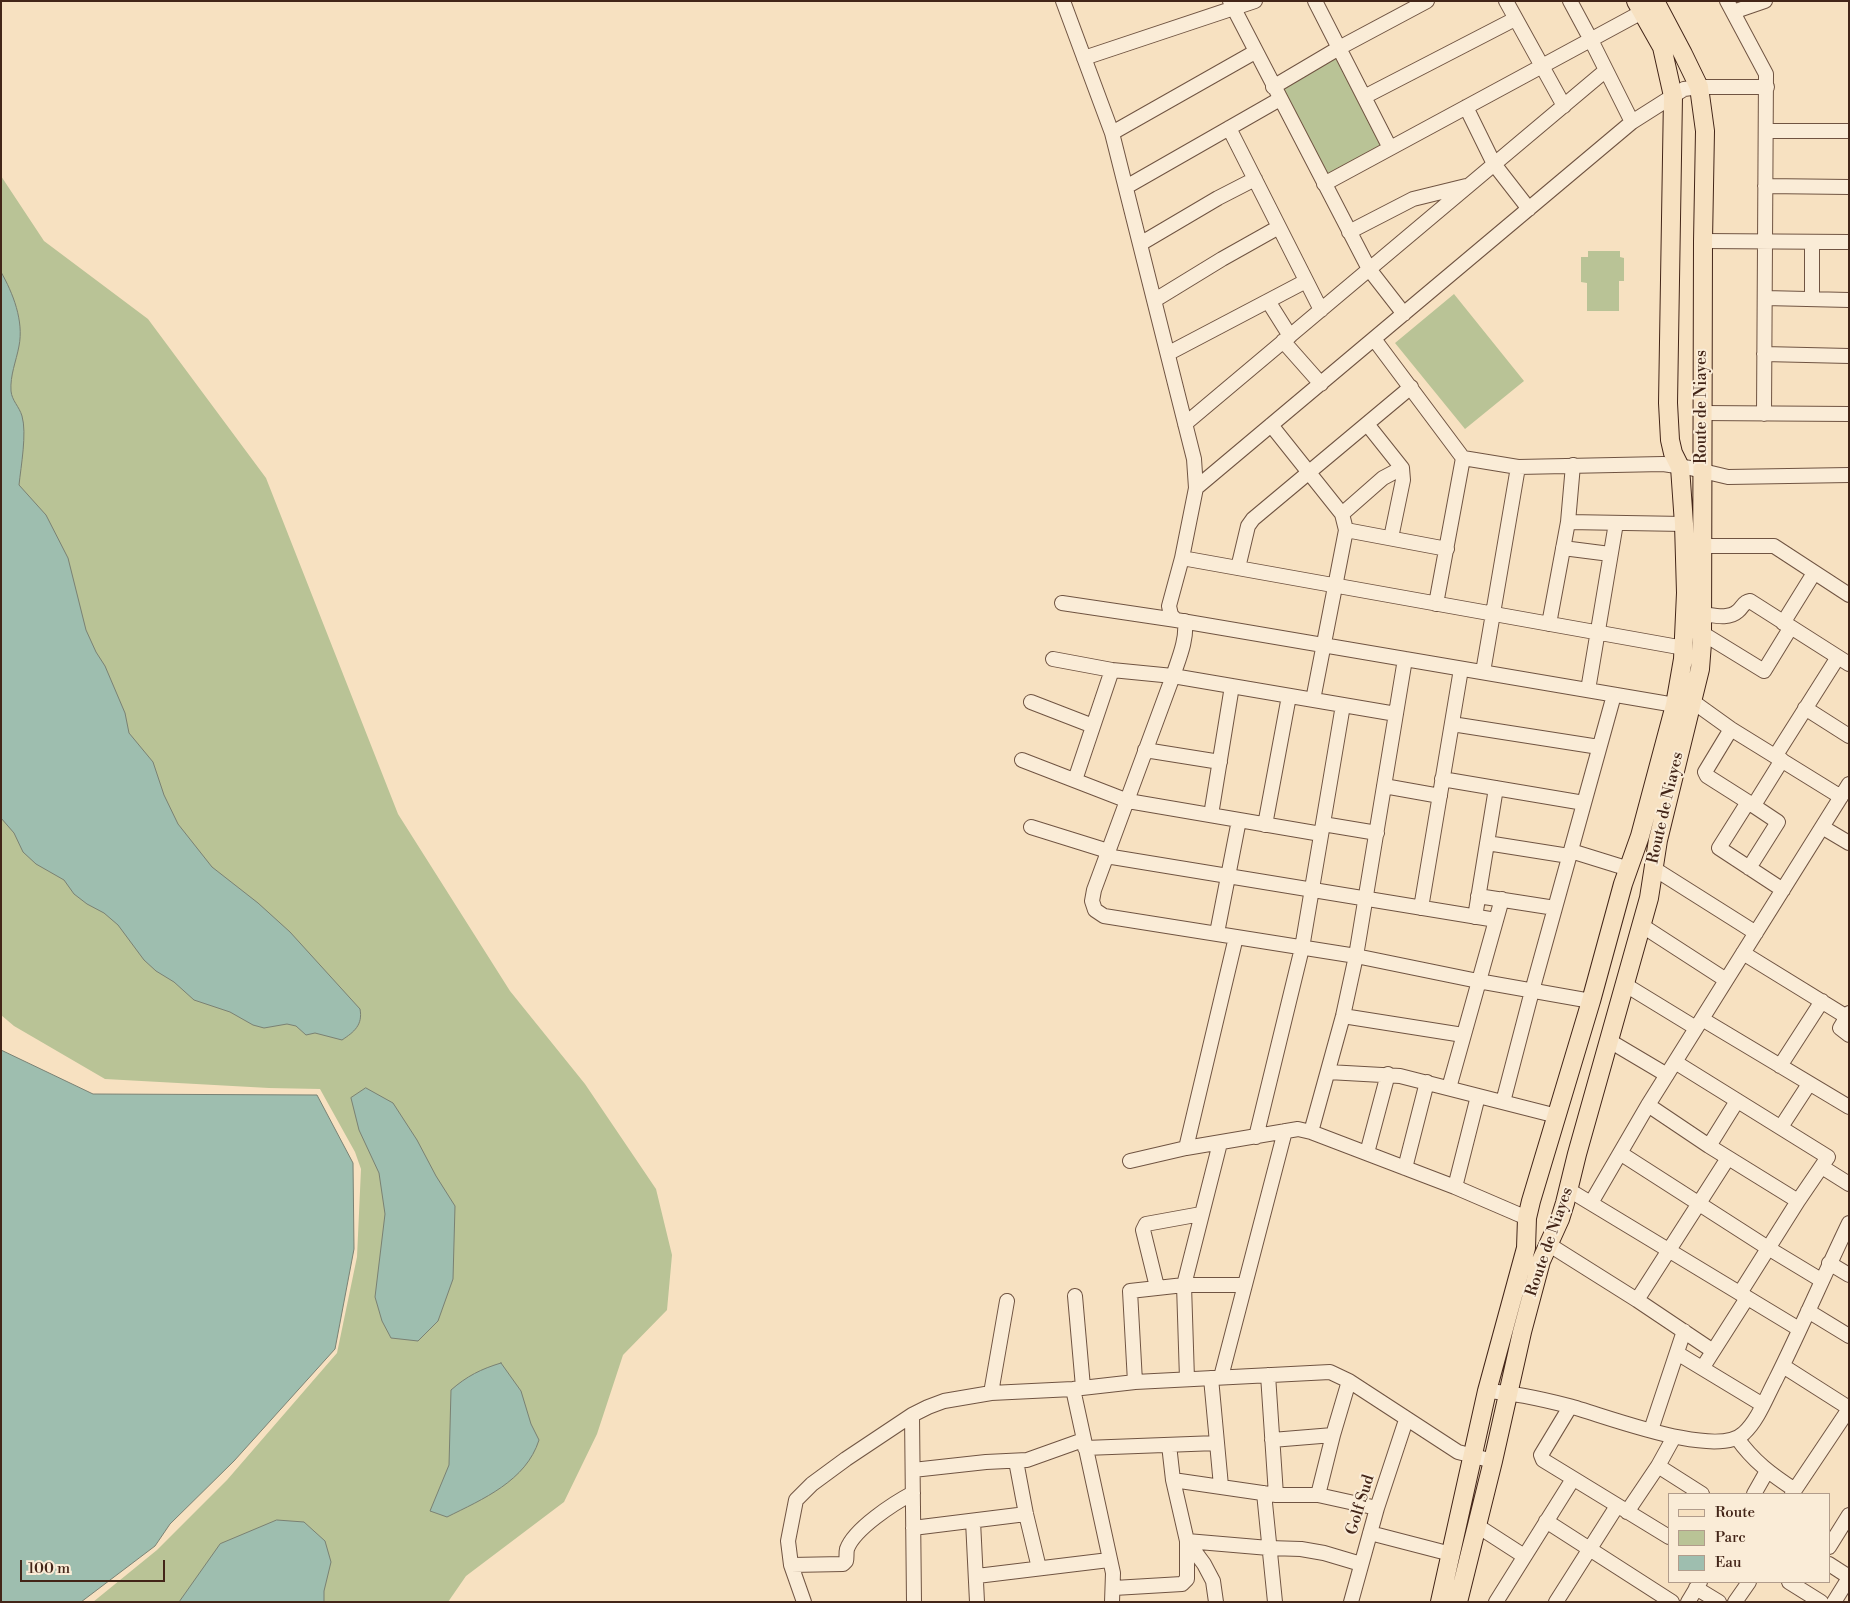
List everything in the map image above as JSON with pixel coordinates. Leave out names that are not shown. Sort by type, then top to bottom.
[{"type":"main road","name":"Route de Niayes","points":[[1454,1601],[1452,1554],[1487,1391],[1526,1248],[1527,1218],[1591,1001],[1623,884],[1683,703],[1700,669],[1702,633],[1701,546],[1705,131],[1699,87],[1683,54],[1645,5]]},
{"type":"main road","name":"Route de Niayes","points":[[1454,1601],[1493,1461],[1522,1332],[1541,1261],[1560,1219],[1569,1190],[1576,1154],[1649,898],[1683,703],[1686,593],[1684,524],[1680,466],[1670,440],[1668,403],[1673,96],[1662,48],[1645,5]]},
{"type":"street","points":[[1084,58],[1231,5],[1255,1]]},
{"type":"street","points":[[1315,1],[1390,148]]},
{"type":"street","points":[[1126,187],[1229,128],[1338,48],[1427,1]]},
{"type":"street","points":[[1506,1],[1564,106]]},
{"type":"street","points":[[1570,1],[1632,122]]},
{"type":"street","points":[[1764,414],[1766,74],[1730,6],[1766,1]]},
{"type":"street","points":[[1067,2],[1084,58],[1112,133],[1186,424],[1194,459],[1196,488],[1182,558],[1169,606],[1171,615],[1180,621],[1184,642],[1128,801],[1107,854],[1092,901],[1093,906],[1099,914],[1104,916],[1356,956],[1478,981],[1591,1001]]},
{"type":"street","points":[[1231,5],[1369,269],[1404,314]]},
{"type":"street","points":[[1324,184],[1591,40],[1645,5]]},
{"type":"street","points":[[1364,97],[1515,19]]},
{"type":"street","points":[[1112,133],[1255,52]]},
{"type":"street","points":[[1186,424],[1605,71]]},
{"type":"street","points":[[1196,488],[1632,122],[1684,89],[1699,87],[1767,87]]},
{"type":"street","points":[[1466,107],[1494,164],[1529,209]]},
{"type":"street","points":[[1229,128],[1321,310]]},
{"type":"street","points":[[1767,131],[1849,131]]},
{"type":"street","points":[[1140,244],[1188,215],[1255,179]]},
{"type":"street","points":[[1349,232],[1413,199],[1469,185]]},
{"type":"street","points":[[1765,186],[1849,187]]},
{"type":"street","points":[[1155,300],[1222,258],[1279,227]]},
{"type":"street","points":[[1703,241],[1849,242]]},
{"type":"street","points":[[1812,243],[1812,299]]},
{"type":"street","points":[[1169,353],[1306,281]]},
{"type":"street","points":[[1765,298],[1849,300]]},
{"type":"street","points":[[1268,301],[1287,338],[1321,384]]},
{"type":"street","points":[[1374,339],[1463,458],[1518,467],[1663,464],[1728,476],[1849,475]]},
{"type":"street","points":[[1764,354],[1849,356]]},
{"type":"street","points":[[1238,568],[1250,522],[1411,387]]},
{"type":"street","points":[[1702,413],[1849,414]]},
{"type":"street","points":[[1367,424],[1402,468],[1403,480],[1391,538]]},
{"type":"street","points":[[1271,425],[1342,514],[1346,530],[1313,700]]},
{"type":"street","points":[[1436,604],[1463,458]]},
{"type":"street","points":[[1549,624],[1568,522],[1573,465]]},
{"type":"street","points":[[1483,672],[1518,467]]},
{"type":"street","points":[[1342,514],[1383,478],[1402,468]]},
{"type":"street","points":[[1568,522],[1684,524]]},
{"type":"street","points":[[1588,690],[1616,523]]},
{"type":"street","points":[[1346,530],[1447,549]]},
{"type":"street","points":[[1701,546],[1774,546],[1849,595]]},
{"type":"street","points":[[1563,548],[1610,554]]},
{"type":"street","points":[[1182,558],[1684,648]]},
{"type":"street","points":[[1702,633],[1764,671],[1814,573]]},
{"type":"street","points":[[1702,614],[1730,617],[1744,603],[1750,601],[1843,660],[1806,708],[1751,803],[1719,848],[1783,890]]},
{"type":"street","points":[[1062,603],[1588,690],[1683,703],[1779,757],[1840,797]]},
{"type":"street","points":[[1053,659],[1112,670],[1173,676],[1396,714]]},
{"type":"street","points":[[1312,1132],[1356,956],[1405,659]]},
{"type":"street","points":[[1421,908],[1461,668]]},
{"type":"street","points":[[1075,780],[1112,670]]},
{"type":"street","points":[[1211,815],[1232,686]]},
{"type":"street","points":[[1503,1102],[1614,694]]},
{"type":"street","points":[[1265,825],[1289,696]]},
{"type":"street","points":[[1032,702],[1093,726]]},
{"type":"street","points":[[1256,1137],[1302,948],[1343,705]]},
{"type":"street","points":[[1806,708],[1849,736]]},
{"type":"street","points":[[1452,724],[1599,747]]},
{"type":"street","points":[[1731,729],[1705,772],[1707,776],[1778,822],[1749,868]]},
{"type":"street","points":[[1145,750],[1220,762]]},
{"type":"street","points":[[1022,760],[1128,801],[1265,825],[1376,833]]},
{"type":"street","points":[[1442,779],[1584,803]]},
{"type":"street","points":[[1591,1203],[1699,1023],[1849,784]]},
{"type":"street","points":[[1384,786],[1440,796]]},
{"type":"street","points":[[1475,916],[1496,788]]},
{"type":"street","points":[[1217,933],[1239,820]]},
{"type":"street","points":[[1031,827],[1107,854],[1496,920]]},
{"type":"street","points":[[1822,827],[1849,843]]},
{"type":"street","points":[[1487,843],[1570,854],[1628,869]]},
{"type":"street","points":[[1653,868],[1756,933]]},
{"type":"street","points":[[1478,896],[1555,908]]},
{"type":"street","points":[[1449,1088],[1502,899]]},
{"type":"street","points":[[1642,925],[1726,980]]},
{"type":"street","points":[[1186,1148],[1236,937]]},
{"type":"street","points":[[1743,953],[1848,1015],[1840,1028],[1849,1035]]},
{"type":"street","points":[[1624,984],[1780,1066],[1849,1107]]},
{"type":"street","points":[[1780,1066],[1822,1001]]},
{"type":"street","points":[[1342,1016],[1463,1035]]},
{"type":"street","points":[[1608,1040],[1667,1075]]},
{"type":"street","points":[[1675,1062],[1827,1156],[1822,1167],[1768,1248],[1703,1368]]},
{"type":"street","points":[[1328,1072],[1388,1074],[1427,1082],[1557,1116]]},
{"type":"street","points":[[1367,1154],[1388,1074]]},
{"type":"street","points":[[1405,1168],[1427,1082]]},
{"type":"street","points":[[1781,1128],[1808,1084]]},
{"type":"street","points":[[1455,1187],[1478,1096]]},
{"type":"street","points":[[1709,1146],[1737,1101]]},
{"type":"street","points":[[1648,1106],[1798,1201]]},
{"type":"street","points":[[1130,1161],[1186,1148],[1298,1129],[1312,1132],[1455,1187],[1527,1218]]},
{"type":"street","points":[[1221,1486],[1217,1443],[1216,1378],[1244,1285],[1285,1131]]},
{"type":"street","points":[[1187,1379],[1184,1285],[1220,1143]]},
{"type":"street","points":[[1620,1153],[1768,1248],[1822,1280]]},
{"type":"street","points":[[1637,1300],[1728,1158]]},
{"type":"street","points":[[1822,1167],[1849,1184]]},
{"type":"street","points":[[1569,1190],[1800,1329]]},
{"type":"street","points":[[1156,1287],[1143,1230],[1144,1227],[1146,1224],[1201,1214]]},
{"type":"street","points":[[1487,1391],[1508,1393],[1570,1407],[1694,1441],[1723,1442],[1737,1438],[1744,1434],[1763,1405],[1849,1223]]},
{"type":"street","points":[[1548,1244],[1713,1351]]},
{"type":"street","points":[[1830,1263],[1849,1275]]},
{"type":"street","points":[[1135,1382],[1130,1291],[1184,1285],[1244,1285]]},
{"type":"street","points":[[1075,1296],[1078,1388],[1084,1444],[1113,1573],[1113,1595],[1182,1584],[1187,1579],[1187,1540],[1173,1480],[1169,1445]]},
{"type":"street","points":[[991,1394],[1007,1301]]},
{"type":"street","points":[[1808,1311],[1849,1336]]},
{"type":"street","points":[[1651,1430],[1684,1331]]},
{"type":"street","points":[[1677,1353],[1763,1405]]},
{"type":"street","points":[[1737,1438],[1746,1451],[1767,1471],[1794,1492],[1849,1408],[1783,1366]]},
{"type":"street","points":[[804,1602],[791,1565],[788,1541],[796,1500],[812,1484],[839,1464],[912,1415],[944,1401],[991,1394],[1135,1382],[1330,1372],[1349,1381],[1406,1420],[1458,1452],[1493,1461]]},
{"type":"street","points":[[1268,1375],[1272,1440],[1269,1548],[1274,1602]]},
{"type":"street","points":[[1318,1495],[1349,1381]]},
{"type":"street","points":[[1570,1407],[1541,1458],[1668,1536]]},
{"type":"street","points":[[912,1415],[914,1602]]},
{"type":"street","name":"Golf Sud","points":[[1355,1601],[1361,1564],[1406,1420]]},
{"type":"street","points":[[1272,1440],[1333,1435]]},
{"type":"street","points":[[1562,1600],[1589,1550],[1658,1466],[1674,1437]]},
{"type":"street","points":[[913,1470],[986,1462],[1027,1460],[1084,1444],[1169,1445],[1217,1443]]},
{"type":"street","points":[[1016,1461],[1026,1514],[1040,1568]]},
{"type":"street","points":[[1658,1466],[1700,1493]]},
{"type":"street","points":[[1755,1493],[1767,1471]]},
{"type":"street","points":[[1500,1600],[1524,1556],[1573,1479]]},
{"type":"street","points":[[1173,1480],[1270,1494],[1318,1495],[1377,1508]]},
{"type":"street","points":[[791,1565],[844,1564],[847,1550],[856,1534],[894,1503],[913,1493]]},
{"type":"street","points":[[913,1528],[1026,1514]]},
{"type":"street","points":[[1830,1545],[1849,1515]]},
{"type":"street","points":[[973,1521],[978,1602]]},
{"type":"street","points":[[1546,1521],[1672,1602]]},
{"type":"street","points":[[1476,1525],[1524,1556]]},
{"type":"street","points":[[1370,1533],[1452,1554]]},
{"type":"street","points":[[1187,1540],[1269,1548],[1301,1548],[1361,1564]]},
{"type":"street","points":[[1187,1540],[1204,1564],[1213,1581],[1216,1602]]},
{"type":"street","points":[[977,1576],[1109,1560]]},
{"type":"street","points":[[1830,1565],[1849,1577],[1834,1602]]},
{"type":"street","points":[[1736,1602],[1748,1583]]},
{"type":"street","points":[[1791,1583],[1821,1602]]},
{"type":"street","points":[[1688,1602],[1698,1585],[1719,1602]]},
{"type":"green space","points":[[1337,56],[1384,144],[1325,176],[1278,88]]},
{"type":"green space","points":[[1,176],[44,241],[148,319],[266,478],[398,814],[510,991],[585,1084],[656,1189],[672,1255],[667,1310],[623,1355],[597,1434],[564,1502],[466,1576],[448,1602],[93,1602],[157,1550],[227,1480],[337,1353],[357,1257],[361,1169],[355,1152],[320,1089],[105,1079],[14,1026],[1,1015]]},
{"type":"green space","points":[[1588,251],[1620,251],[1620,257],[1624,258],[1624,281],[1619,281],[1619,311],[1587,311],[1587,283],[1581,282],[1581,257],[1588,257]]},
{"type":"green space","points":[[1454,294],[1524,381],[1465,429],[1395,343]]},
{"type":"water","points":[[1,272],[10,289],[19,317],[20,327],[19,346],[11,385],[14,401],[21,412],[24,431],[19,485],[46,515],[68,558],[86,630],[105,666],[125,713],[129,733],[153,762],[164,795],[178,824],[212,867],[258,903],[290,932],[360,1009],[361,1015],[357,1028],[342,1040],[315,1033],[306,1035],[296,1026],[287,1024],[264,1028],[253,1025],[230,1012],[194,1000],[174,982],[156,971],[144,960],[118,925],[104,913],[74,894],[64,880],[36,864],[23,852],[14,833],[1,818]]},
{"type":"water","points":[[1,1050],[93,1094],[317,1095],[353,1163],[354,1249],[335,1349],[234,1461],[170,1524],[155,1546],[81,1602],[1,1602]]},
{"type":"water","points":[[366,1088],[393,1103],[455,1206],[453,1279],[438,1321],[418,1341],[391,1338],[382,1321],[375,1297],[385,1214],[379,1173],[359,1130],[351,1098]]},
{"type":"water","points":[[501,1363],[521,1391],[531,1424],[539,1440],[533,1454],[514,1478],[489,1496],[447,1517],[430,1511],[449,1465],[451,1390],[474,1374]]},
{"type":"water","points":[[277,1520],[304,1522],[325,1541],[331,1562],[324,1591],[324,1602],[179,1602],[220,1544]]}]
